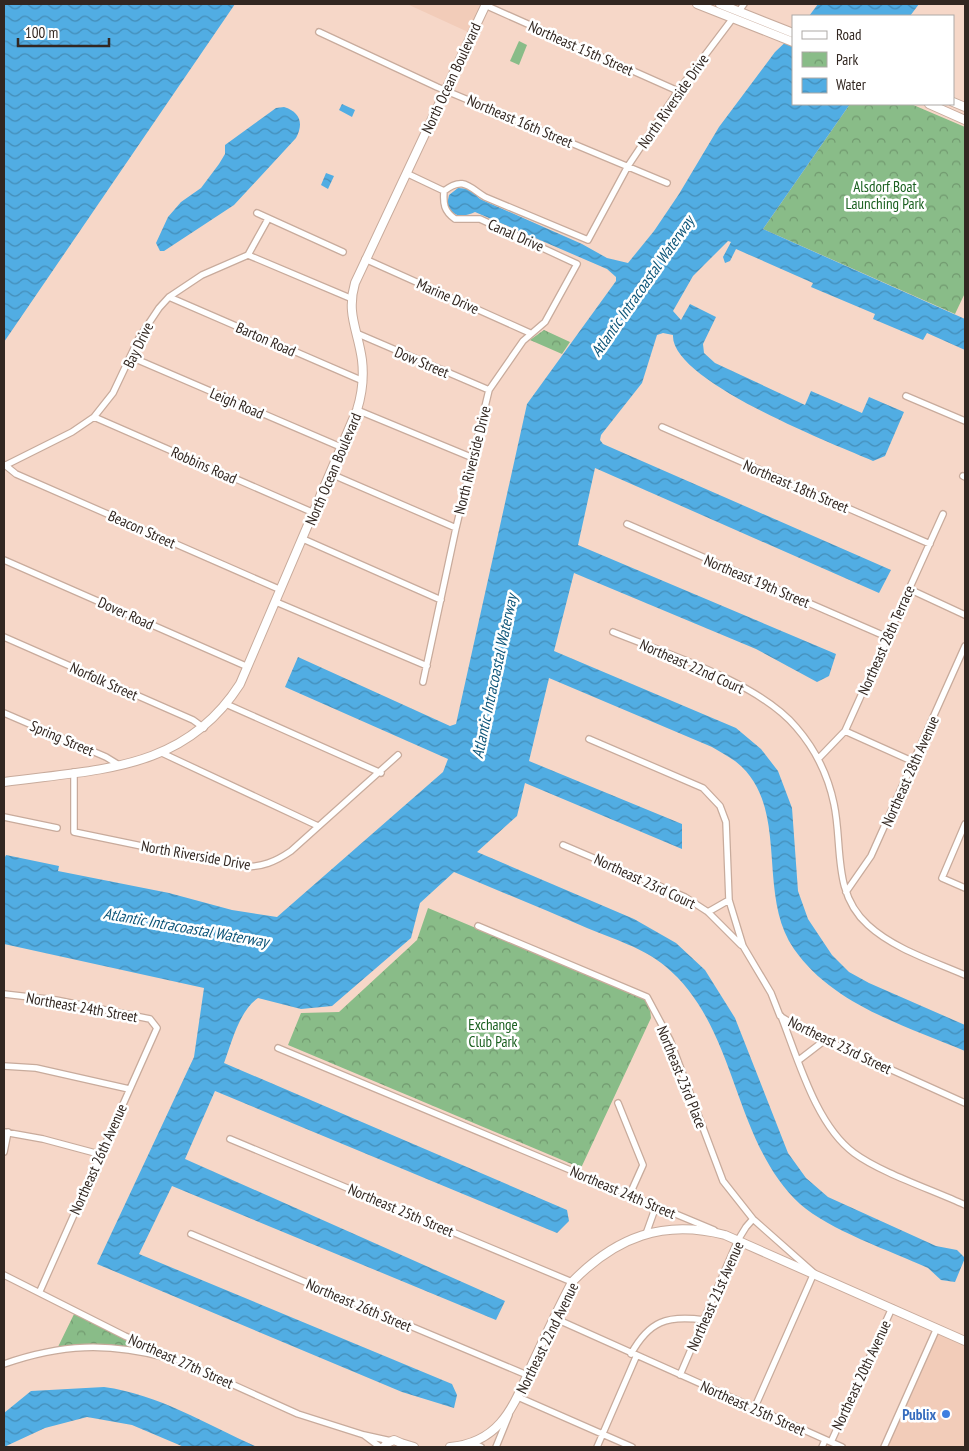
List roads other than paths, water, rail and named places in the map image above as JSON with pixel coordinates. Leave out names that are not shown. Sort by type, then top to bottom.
[{"type":"main road","name":"North Ocean Boulevard","points":[[4,782],[119,765],[162,753],[204,728],[226,704],[248,667],[343,448],[357,410],[363,381],[362,360],[350,311],[350,298],[365,259],[485,4]]},
{"type":"main road","points":[[697,4],[733,18],[790,36]]},
{"type":"main road","points":[[720,4],[741,7],[790,36]]},
{"type":"main road","points":[[931,105],[965,120]]},
{"type":"main road","name":"Northeast 22nd Avenue","points":[[509,1413],[572,1282],[600,1255],[621,1243],[646,1234],[679,1228],[698,1229],[725,1235]]},
{"type":"main road","name":"Northeast 24th Street","points":[[725,1235],[965,1341]]},
{"type":"main road","points":[[450,1447],[472,1444],[492,1432],[509,1413]]},
{"type":"main road","points":[[384,1447],[391,1441],[414,1447]]},
{"type":"street","name":"Northeast 15th Street","points":[[485,4],[678,91]]},
{"type":"street","name":"North Riverside Drive","points":[[588,240],[628,166],[678,91],[733,18]]},
{"type":"street","name":"Northeast 16th Street","points":[[319,32],[445,90],[667,183]]},
{"type":"street","points":[[406,173],[444,191]]},
{"type":"street","name":"Canal Drive","points":[[577,264],[480,219],[454,219],[447,213],[443,203],[444,191],[451,185],[462,183],[472,186],[485,197],[588,240]]},
{"type":"street","points":[[257,213],[344,252]]},
{"type":"street","points":[[268,219],[248,255],[350,298]]},
{"type":"street","name":"Bay Drive","points":[[4,466],[72,432],[94,417],[114,393],[147,323],[170,297],[202,276],[248,255]]},
{"type":"street","name":"Marine Drive","points":[[365,259],[530,333]]},
{"type":"street","name":"North Riverside Drive","points":[[423,682],[456,528],[489,390],[530,333],[545,322],[577,264]]},
{"type":"street","name":"Barton Road","points":[[170,297],[363,381]]},
{"type":"street","name":"Dow Street","points":[[356,333],[489,390]]},
{"type":"street","name":"Leigh Road","points":[[131,357],[343,448]]},
{"type":"street","points":[[906,396],[965,421]]},
{"type":"street","points":[[357,410],[473,458]]},
{"type":"street","name":"Robbins Road","points":[[94,417],[314,513]]},
{"type":"street","name":"Northeast 18th Street","points":[[662,428],[930,544]]},
{"type":"street","name":"Beacon Street","points":[[4,466],[16,474],[281,590]]},
{"type":"street","points":[[331,474],[456,528]]},
{"type":"street","name":"Northeast 28th Terrace","points":[[819,758],[845,731],[943,514]]},
{"type":"street","name":"Northeast 19th Street","points":[[627,524],[888,637]]},
{"type":"street","points":[[303,539],[441,600]]},
{"type":"street","name":"Dover Road","points":[[4,560],[248,667]]},
{"type":"street","points":[[909,589],[965,615]]},
{"type":"street","points":[[276,602],[427,666]]},
{"type":"street","name":"Northeast 22nd Court","points":[[613,632],[730,680],[767,702],[796,726],[819,758],[834,806],[839,858],[846,892],[854,908],[867,924],[880,934],[965,975]]},
{"type":"street","name":"Norfolk Street","points":[[4,637],[193,720],[204,728]]},
{"type":"street","name":"Northeast 28th Avenue","points":[[846,892],[871,856],[965,646]]},
{"type":"street","points":[[226,704],[381,773]]},
{"type":"street","name":"Spring Street","points":[[4,713],[106,757],[119,765]]},
{"type":"street","points":[[845,731],[914,762]]},
{"type":"street","name":"Northeast 23rd Street","points":[[589,739],[703,788],[720,806],[726,822],[729,900],[743,946],[771,993],[780,1016],[801,1029],[965,1103]]},
{"type":"street","points":[[162,753],[318,826]]},
{"type":"street","name":"North Riverside Drive","points":[[74,772],[74,832],[243,867],[254,867],[277,860],[381,773],[398,755]]},
{"type":"street","points":[[4,817],[57,828]]},
{"type":"street","points":[[965,824],[962,838],[942,878],[965,888]]},
{"type":"street","name":"Northeast 23rd Court","points":[[563,845],[685,897],[708,912],[743,946]]},
{"type":"street","points":[[708,912],[729,900]]},
{"type":"street","name":"Northeast 23rd Place","points":[[478,926],[647,997],[670,1040],[723,1181],[754,1219],[814,1273]]},
{"type":"street","name":"Northeast 24th Street","points":[[4,994],[56,1000],[150,1019],[156,1028]]},
{"type":"street","points":[[780,1016],[822,1117],[833,1133],[853,1153],[873,1164],[965,1205]]},
{"type":"street","name":"Northeast 26th Avenue","points":[[40,1291],[156,1028]]},
{"type":"street","points":[[798,1060],[825,1040]]},
{"type":"street","name":"Northeast 24th Street","points":[[278,1048],[725,1235]]},
{"type":"street","points":[[4,1066],[36,1068],[129,1090]]},
{"type":"street","points":[[618,1103],[642,1165],[630,1194]]},
{"type":"street","points":[[4,1152],[6,1132],[99,1154]]},
{"type":"street","name":"Northeast 25th Street","points":[[230,1139],[572,1282]]},
{"type":"street","points":[[646,1234],[656,1206]]},
{"type":"street","name":"Northeast 21st Avenue","points":[[680,1376],[738,1240],[746,1227],[754,1219]]},
{"type":"street","name":"Northeast 26th Street","points":[[190,1234],[527,1375]]},
{"type":"street","points":[[754,1409],[814,1273]]},
{"type":"street","name":"Northeast 27th Street","points":[[4,1275],[40,1291],[125,1336],[298,1414],[364,1436],[391,1441]]},
{"type":"street","name":"Northeast 20th Avenue","points":[[822,1447],[828,1441],[892,1308]]},
{"type":"street","points":[[597,1447],[633,1356],[647,1330],[666,1319],[683,1317],[704,1320]]},
{"type":"street","name":"Northeast 25th Street","points":[[554,1318],[633,1356],[842,1447]]},
{"type":"street","points":[[884,1447],[937,1328]]},
{"type":"street","points":[[4,1364],[57,1349],[89,1346],[143,1352],[186,1363]]},
{"type":"street","points":[[518,1397],[632,1447]]},
{"type":"street","name":"Northeast 22nd Avenue","points":[[496,1447],[509,1413]]},
{"type":"street","name":"Northeast 27th Street","points":[[364,1436],[380,1447]]},
{"type":"street","points":[[472,1444],[481,1447]]},
{"type":"water","points":[[4,4],[235,4],[4,342]]},
{"type":"water","points":[[818,4],[919,4],[911,15],[810,15]]},
{"type":"water","name":"Atlantic Intracoastal Waterway","points":[[792,36],[792,105],[849,105],[763,229],[965,319],[965,350],[927,333],[923,340],[873,319],[875,314],[811,287],[813,283],[736,249],[730,261],[725,263],[723,257],[731,242],[728,241],[693,276],[673,311],[681,320],[690,304],[716,317],[703,344],[704,353],[715,363],[805,405],[811,391],[862,413],[869,397],[904,412],[885,456],[873,461],[793,426],[725,391],[698,372],[679,353],[673,335],[663,333],[657,335],[642,383],[601,435],[600,440],[603,444],[891,570],[879,593],[595,468],[578,545],[836,654],[829,676],[817,682],[756,649],[574,573],[554,651],[736,728],[761,749],[778,771],[792,808],[798,891],[808,919],[832,955],[849,972],[869,983],[965,1025],[965,1051],[895,1023],[850,999],[829,985],[810,968],[794,949],[783,927],[776,902],[768,825],[763,801],[752,779],[735,761],[712,747],[549,678],[529,761],[682,824],[682,849],[525,783],[517,816],[477,852],[634,919],[676,943],[705,970],[735,1018],[788,1153],[806,1178],[828,1197],[936,1246],[957,1250],[965,1258],[955,1282],[941,1280],[928,1268],[843,1231],[812,1214],[800,1204],[777,1178],[760,1148],[746,1117],[722,1051],[708,1020],[689,991],[665,966],[648,954],[628,944],[454,872],[420,903],[411,938],[332,1006],[301,1009],[258,998],[251,1004],[241,1019],[224,1063],[567,1210],[569,1221],[557,1233],[215,1091],[185,1159],[505,1301],[496,1320],[172,1186],[139,1254],[452,1384],[457,1395],[454,1408],[402,1392],[97,1264],[194,1057],[204,988],[4,944],[4,859],[6,855],[59,866],[58,871],[169,893],[232,910],[277,917],[443,772],[448,759],[285,687],[298,657],[450,726],[456,724],[527,404],[616,281],[616,277],[607,269],[475,212],[459,215],[452,212],[447,205],[449,195],[458,188],[469,189],[480,199],[582,244],[607,258],[628,263],[654,231],[679,194],[719,127],[775,52]]},
{"type":"water","points":[[342,104],[355,110],[352,117],[339,110]]},
{"type":"water","points":[[284,107],[294,112],[299,119],[300,128],[296,138],[234,205],[164,251],[160,251],[156,243],[168,217],[181,202],[201,188],[225,154],[225,145],[276,108]]},
{"type":"water","points":[[326,173],[334,176],[328,189],[321,185]]},
{"type":"water","points":[[104,1387],[144,1396],[163,1403],[257,1447],[184,1447],[132,1425],[87,1417],[45,1428],[4,1447],[4,1413],[31,1391]]},
{"type":"place","name":"Publix","points":[[946,1414]]},
{"type":"park label","name":"Alsdorf Boat Launching Park","points":[[885,194]]},
{"type":"park label","name":"Exchange Club Park","points":[[493,1032]]}]
